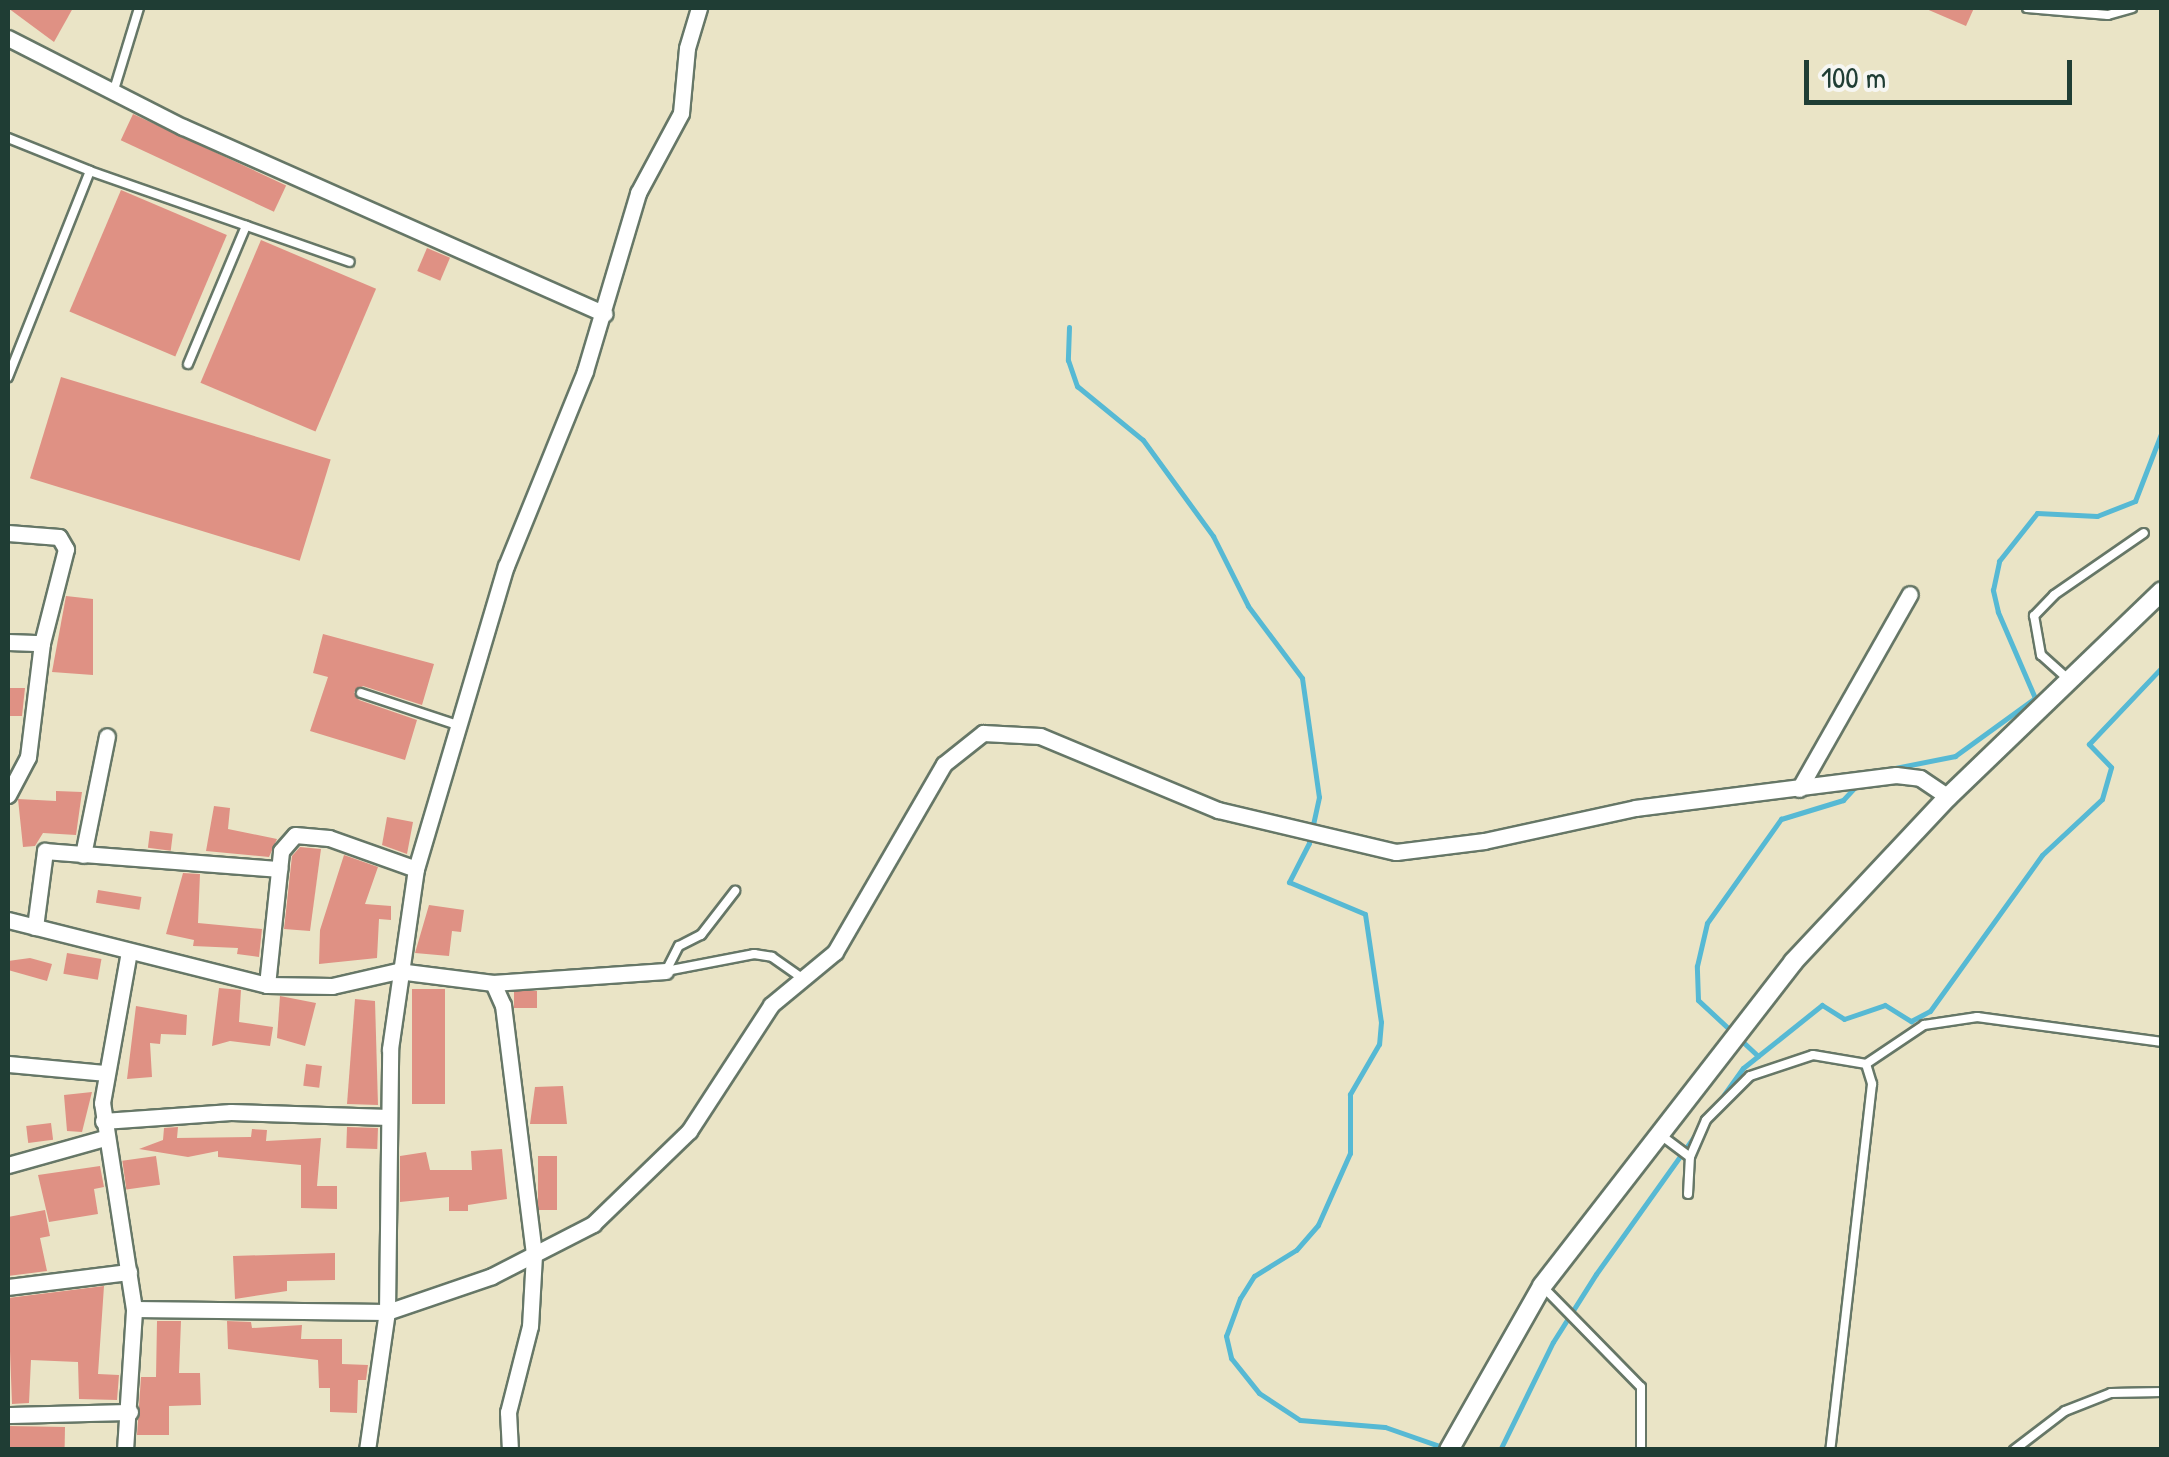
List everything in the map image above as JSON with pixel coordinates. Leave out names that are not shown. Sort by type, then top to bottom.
[{"type":"street","points":[[367,1450],[387,1312],[389,1116],[398,971],[416,869],[506,566],[604,314],[638,193],[681,113],[687,48],[699,8]]},
{"type":"street","points":[[8,38],[113,93],[604,314]]},
{"type":"street","points":[[8,532],[52,536],[66,544],[42,643],[28,756],[8,795]]},
{"type":"street","points":[[1449,1450],[1542,1286],[1657,1132],[1793,962],[1948,797],[2162,591]]},
{"type":"street","points":[[1800,789],[1910,594]]},
{"type":"street","points":[[8,642],[42,643]]},
{"type":"street","points":[[134,1308],[387,1312],[534,1255],[593,1224],[658,1164],[707,1107],[770,1005],[804,980],[846,937],[944,764],[983,733],[1040,736],[1218,810],[1382,851],[1457,846],[1636,808],[1908,775],[1948,797]]},
{"type":"street","points":[[82,855],[107,736]]},
{"type":"street","points":[[266,985],[285,843],[304,834],[416,869]]},
{"type":"street","points":[[34,927],[43,852],[279,869]]},
{"type":"street","points":[[8,920],[266,985],[332,986],[398,971],[493,983],[666,971]]},
{"type":"street","points":[[125,1450],[134,1308],[104,1130],[104,1074],[129,951]]},
{"type":"street","points":[[493,983],[503,1006],[534,1255],[530,1326],[508,1412],[510,1450]]},
{"type":"street","points":[[8,1064],[104,1074]]},
{"type":"street","points":[[8,1165],[104,1130],[231,1112],[389,1116]]},
{"type":"street","points":[[8,1287],[129,1272]]},
{"type":"street","points":[[8,1415],[130,1412]]},
{"type":"lane","points":[[113,93],[139,8]]},
{"type":"lane","points":[[2027,8],[2108,16],[2132,8]]},
{"type":"lane","points":[[8,138],[90,171],[350,262]]},
{"type":"lane","points":[[8,377],[90,171]]},
{"type":"lane","points":[[188,364],[246,226]]},
{"type":"lane","points":[[2068,679],[2041,655],[2034,616],[2054,595],[2144,533]]},
{"type":"lane","points":[[361,693],[457,725]]},
{"type":"lane","points":[[666,971],[680,946],[701,935],[735,892]]},
{"type":"lane","points":[[666,971],[754,954],[772,956],[804,980]]},
{"type":"lane","points":[[1688,1194],[1690,1157],[1706,1120],[1750,1076],[1813,1055],[1866,1064],[1924,1026],[1978,1016],[2162,1042]]},
{"type":"lane","points":[[1830,1450],[1872,1084],[1866,1064]]},
{"type":"lane","points":[[1657,1132],[1690,1157]]},
{"type":"lane","points":[[1542,1286],[1642,1387],[1641,1450]]},
{"type":"lane","points":[[2014,1450],[2065,1412],[2111,1393],[2162,1392]]},
{"type":"building","points":[[8,8],[73,8],[54,42]]},
{"type":"building","points":[[1924,8],[1974,8],[1966,26]]},
{"type":"building","points":[[133,114],[286,185],[274,212],[121,140]]},
{"type":"building","points":[[121,190],[227,235],[175,356],[69,312]]},
{"type":"building","points":[[261,240],[376,289],[315,432],[200,383]]},
{"type":"building","points":[[427,248],[450,258],[440,281],[417,271]]},
{"type":"building","points":[[61,377],[331,459],[300,561],[30,478]]},
{"type":"building","points":[[66,596],[93,599],[93,675],[52,672]]},
{"type":"building","points":[[323,634],[434,664],[422,705],[363,686],[354,692],[359,700],[417,720],[405,760],[310,731],[328,677],[313,673]]},
{"type":"building","points":[[8,688],[25,688],[22,716],[8,716]]},
{"type":"building","points":[[56,791],[82,792],[76,835],[43,833],[35,846],[23,847],[18,799],[56,801]]},
{"type":"building","points":[[214,806],[230,808],[228,829],[277,839],[269,857],[206,851]]},
{"type":"building","points":[[387,817],[413,822],[407,854],[382,845]]},
{"type":"building","points":[[150,831],[173,834],[171,851],[148,848]]},
{"type":"building","points":[[300,847],[321,849],[310,931],[284,929],[292,856]]},
{"type":"building","points":[[344,855],[378,867],[365,904],[391,906],[391,920],[379,919],[377,958],[319,964],[320,930]]},
{"type":"building","points":[[183,873],[200,874],[198,923],[262,929],[259,957],[237,954],[238,948],[193,946],[194,940],[166,934]]},
{"type":"building","points":[[98,890],[141,897],[139,910],[96,903]]},
{"type":"building","points":[[429,905],[464,910],[461,932],[452,931],[449,956],[415,953]]},
{"type":"building","points":[[67,953],[101,959],[98,980],[63,974]]},
{"type":"building","points":[[30,958],[52,964],[47,981],[8,970],[8,961]]},
{"type":"building","points":[[219,988],[241,990],[239,1022],[273,1027],[270,1046],[230,1041],[212,1046]]},
{"type":"building","points":[[412,989],[445,989],[445,1104],[412,1104]]},
{"type":"building","points":[[514,991],[537,991],[537,1008],[514,1008]]},
{"type":"building","points":[[280,996],[316,1003],[305,1046],[277,1038]]},
{"type":"building","points":[[355,999],[375,1001],[378,1105],[347,1104]]},
{"type":"building","points":[[136,1006],[187,1015],[186,1035],[161,1034],[160,1044],[150,1043],[152,1077],[127,1079]]},
{"type":"building","points":[[306,1064],[322,1066],[319,1088],[303,1086]]},
{"type":"building","points":[[563,1086],[567,1124],[530,1124],[535,1087]]},
{"type":"building","points":[[92,1092],[82,1132],[67,1131],[64,1095]]},
{"type":"building","points":[[51,1123],[53,1140],[28,1143],[26,1126]]},
{"type":"building","points":[[178,1127],[177,1138],[251,1137],[252,1129],[267,1130],[266,1141],[321,1138],[317,1186],[337,1186],[337,1209],[301,1208],[301,1165],[218,1157],[218,1151],[188,1157],[139,1149],[163,1140],[164,1128]]},
{"type":"building","points":[[347,1127],[378,1128],[377,1149],[346,1148]]},
{"type":"building","points":[[502,1149],[507,1199],[468,1205],[468,1211],[449,1211],[449,1197],[400,1202],[400,1156],[426,1152],[430,1170],[472,1170],[471,1151]]},
{"type":"building","points":[[156,1156],[160,1185],[126,1189],[122,1161]]},
{"type":"building","points":[[538,1156],[557,1156],[557,1210],[538,1210]]},
{"type":"building","points":[[100,1166],[104,1187],[94,1189],[98,1214],[49,1222],[38,1175]]},
{"type":"building","points":[[45,1210],[50,1236],[40,1238],[47,1271],[8,1276],[8,1217]]},
{"type":"building","points":[[335,1253],[335,1280],[287,1281],[287,1291],[235,1299],[233,1256]]},
{"type":"building","points":[[104,1286],[98,1374],[119,1375],[117,1400],[79,1399],[78,1362],[31,1360],[29,1403],[12,1404],[8,1298]]},
{"type":"building","points":[[157,1321],[181,1321],[179,1373],[200,1373],[201,1405],[169,1406],[169,1435],[137,1435],[141,1377],[156,1377]]},
{"type":"building","points":[[227,1321],[251,1322],[252,1328],[302,1325],[301,1339],[342,1339],[342,1364],[368,1365],[366,1380],[358,1380],[357,1413],[330,1412],[330,1388],[319,1388],[318,1360],[228,1349]]},
{"type":"building","points":[[8,1426],[65,1427],[65,1450],[8,1450]]},
{"type":"waterway","points":[[1069,327],[1068,360],[1077,386],[1143,440],[1213,536],[1248,606],[1302,678],[1319,797],[1309,843],[1289,882],[1365,914],[1381,1022],[1379,1044],[1350,1094],[1350,1153],[1318,1225],[1296,1250],[1254,1276],[1240,1298],[1226,1336],[1231,1358],[1259,1393],[1300,1420],[1385,1427],[1445,1448]]},
{"type":"waterway","points":[[1870,773],[1955,756],[2035,698],[1998,612],[1993,590],[1999,561],[2037,513],[2097,516],[2135,501],[2162,431]]},
{"type":"waterway","points":[[1500,1450],[1553,1342],[1596,1274],[1743,1068],[1822,1005],[1844,1019],[1885,1005],[1911,1021],[1930,1011],[2042,855],[2102,799],[2111,767],[2089,744],[2162,667]]},
{"type":"waterway","points":[[1758,1056],[1698,1000],[1697,966],[1707,923],[1781,819],[1843,800],[1858,784]]}]
